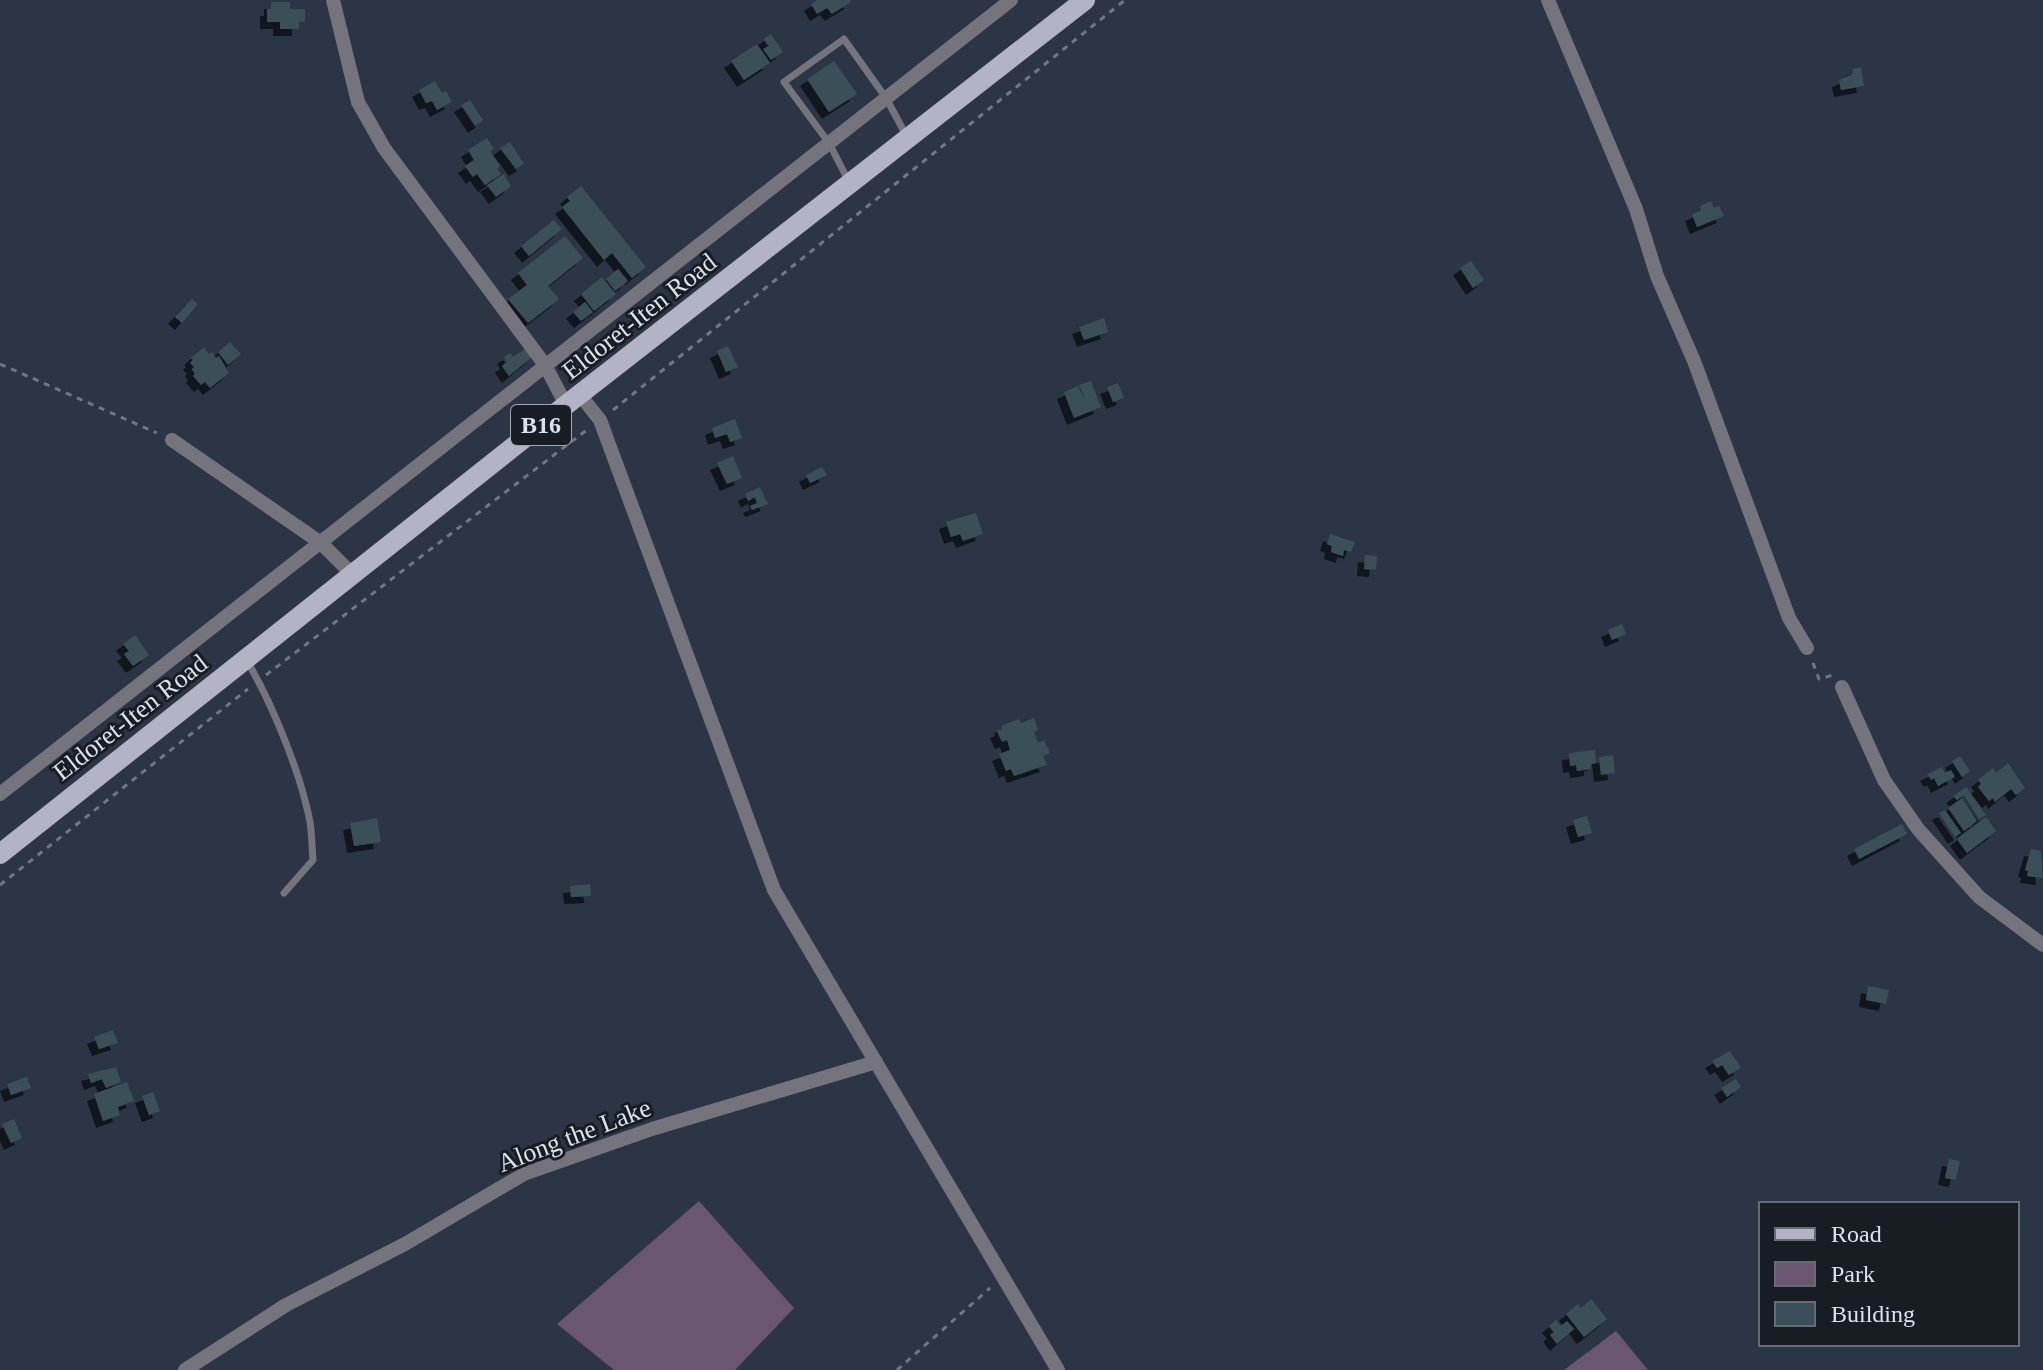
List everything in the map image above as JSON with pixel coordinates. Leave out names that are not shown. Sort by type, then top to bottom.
[{"type":"main road","name":"Eldoret-Iten Road","points":[[0,854],[1085,0]]},
{"type":"street","points":[[333,0],[358,102],[384,148],[545,365],[573,400],[600,420],[774,890],[1058,1370]]},
{"type":"street","points":[[0,794],[1011,0]]},
{"type":"street","points":[[1548,0],[1636,209],[1657,276],[1694,361],[1789,618],[1807,648]]},
{"type":"street","points":[[172,440],[321,543],[352,574]]},
{"type":"street","points":[[1842,687],[1884,780],[1918,829],[1979,897],[2043,945]]},
{"type":"street","name":"Along the Lake","points":[[185,1370],[286,1305],[405,1244],[524,1174],[652,1129],[876,1062]]},
{"type":"lane","points":[[850,183],[829,143],[784,82],[844,39],[886,98],[908,140]]},
{"type":"lane","points":[[245,659],[259,680],[292,762],[310,822],[313,860],[284,893]]},
{"type":"path","points":[[0,885],[259,680],[600,420],[1125,0]]},
{"type":"path","points":[[0,364],[172,440]]},
{"type":"path","points":[[1807,648],[1819,679],[1838,673],[1842,687]]},
{"type":"path","points":[[897,1370],[1001,1278]]},
{"type":"green space","points":[[699,1201],[794,1308],[735,1370],[614,1370],[557,1324]]},
{"type":"green space","points":[[1616,1331],[1648,1370],[1564,1370]]},
{"type":"building","points":[[817,0],[851,2],[832,14],[827,8],[817,14],[811,4]]},
{"type":"building","points":[[271,2],[290,2],[290,9],[305,9],[305,22],[299,22],[299,29],[280,29],[280,22],[267,22],[267,9],[271,9]]},
{"type":"building","points":[[771,34],[783,52],[771,60],[763,49],[769,46],[764,39]]},
{"type":"building","points":[[757,44],[770,63],[744,80],[731,61]]},
{"type":"building","points":[[834,61],[857,94],[829,112],[807,79]]},
{"type":"building","points":[[1861,67],[1864,86],[1841,90],[1839,80],[1853,74],[1852,69]]},
{"type":"building","points":[[435,81],[452,102],[437,110],[432,101],[426,103],[419,90]]},
{"type":"building","points":[[470,100],[483,120],[475,126],[461,105]]},
{"type":"building","points":[[487,138],[494,149],[490,151],[500,166],[497,168],[501,174],[485,185],[477,174],[473,177],[465,166],[474,160],[468,150]]},
{"type":"building","points":[[510,142],[524,164],[516,169],[500,148]]},
{"type":"building","points":[[504,174],[511,186],[496,197],[487,185]]},
{"type":"building","points":[[581,186],[646,267],[632,278],[612,253],[604,260],[562,207],[570,201],[567,197]]},
{"type":"building","points":[[1711,201],[1714,208],[1719,206],[1724,216],[1697,227],[1692,214]]},
{"type":"building","points":[[554,220],[562,229],[529,256],[521,246]]},
{"type":"building","points":[[565,236],[583,258],[548,286],[559,299],[528,323],[508,299],[527,285],[518,273]]},
{"type":"building","points":[[1471,261],[1484,280],[1473,288],[1460,268]]},
{"type":"building","points":[[618,269],[628,281],[615,291],[606,279]]},
{"type":"building","points":[[602,277],[616,294],[594,311],[581,294]]},
{"type":"building","points":[[192,299],[198,304],[182,323],[175,317]]},
{"type":"building","points":[[585,302],[593,312],[581,321],[573,312]]},
{"type":"building","points":[[1104,318],[1108,332],[1084,340],[1079,327]]},
{"type":"building","points":[[230,342],[241,354],[228,365],[218,352]]},
{"type":"building","points":[[728,346],[738,367],[726,372],[717,351]]},
{"type":"building","points":[[204,347],[209,354],[212,352],[216,358],[219,356],[229,373],[210,388],[205,382],[201,385],[193,376],[194,367],[190,363],[191,358]]},
{"type":"building","points":[[526,348],[532,357],[509,376],[502,366],[507,362],[504,357],[510,353],[513,357]]},
{"type":"building","points":[[1091,381],[1101,407],[1074,418],[1064,392],[1078,386],[1085,400],[1079,385]]},
{"type":"building","points":[[1118,383],[1124,398],[1113,402],[1107,387]]},
{"type":"building","points":[[735,419],[742,438],[730,442],[727,434],[715,438],[712,428]]},
{"type":"building","points":[[733,456],[742,478],[727,484],[717,463]]},
{"type":"building","points":[[822,467],[827,475],[810,483],[806,475]]},
{"type":"building","points":[[760,487],[768,504],[752,510],[750,506],[757,503],[755,497],[748,501],[745,494]]},
{"type":"building","points":[[976,513],[983,534],[963,541],[960,534],[951,537],[946,522]]},
{"type":"building","points":[[1330,534],[1355,542],[1351,552],[1344,550],[1343,556],[1331,552],[1332,546],[1327,544]]},
{"type":"building","points":[[1365,555],[1377,556],[1376,570],[1364,569]]},
{"type":"building","points":[[1622,624],[1626,634],[1612,640],[1608,630]]},
{"type":"building","points":[[135,635],[149,655],[133,666],[124,654],[129,651],[123,644]]},
{"type":"building","points":[[1034,718],[1038,743],[1044,740],[1050,753],[1043,756],[1047,765],[1014,776],[1011,769],[1006,771],[999,754],[1010,750],[1007,740],[1002,742],[997,731],[1002,729],[1001,726],[1019,719],[1021,723]]},
{"type":"building","points":[[1595,750],[1596,763],[1591,764],[1591,769],[1577,771],[1576,765],[1570,766],[1569,753]]},
{"type":"building","points":[[1613,755],[1615,773],[1601,775],[1599,757]]},
{"type":"building","points":[[1960,756],[1970,771],[1962,777],[1952,761]]},
{"type":"building","points":[[2008,763],[2025,788],[2016,795],[2011,789],[1995,802],[1993,798],[1989,801],[1978,787],[1981,784],[1978,780],[1993,768],[1996,773]]},
{"type":"building","points":[[1942,767],[1945,773],[1951,770],[1955,777],[1938,786],[1934,778],[1931,780],[1927,774]]},
{"type":"building","points":[[1966,787],[1986,815],[1979,819],[1964,795],[1957,800],[1953,796]]},
{"type":"building","points":[[1962,798],[1977,821],[1964,831],[1948,808]]},
{"type":"building","points":[[1945,810],[1961,833],[1955,837],[1939,813]]},
{"type":"building","points":[[1587,816],[1592,833],[1578,837],[1573,820]]},
{"type":"building","points":[[1986,817],[1996,831],[1967,853],[1957,839]]},
{"type":"building","points":[[377,818],[381,842],[354,846],[350,823]]},
{"type":"building","points":[[1902,824],[1907,834],[1859,859],[1854,849]]},
{"type":"building","points":[[2031,849],[2041,851],[2043,878],[2027,876],[2028,871],[2025,870]]},
{"type":"building","points":[[590,884],[591,896],[571,897],[570,886]]},
{"type":"building","points":[[1868,986],[1889,990],[1886,1004],[1866,1000]]},
{"type":"building","points":[[113,1030],[118,1043],[99,1049],[94,1037]]},
{"type":"building","points":[[1730,1051],[1741,1068],[1729,1075],[1722,1065],[1717,1068],[1712,1061]]},
{"type":"building","points":[[116,1067],[121,1082],[106,1088],[102,1079],[91,1083],[88,1074]]},
{"type":"building","points":[[27,1077],[31,1088],[11,1095],[7,1084]]},
{"type":"building","points":[[1736,1079],[1741,1087],[1727,1097],[1721,1088]]},
{"type":"building","points":[[127,1082],[134,1101],[118,1107],[120,1115],[103,1121],[94,1094]]},
{"type":"building","points":[[153,1092],[160,1111],[149,1115],[142,1096]]},
{"type":"building","points":[[14,1119],[22,1138],[11,1143],[2,1124]]},
{"type":"building","points":[[1949,1159],[1960,1161],[1956,1180],[1945,1178]]},
{"type":"building","points":[[1591,1299],[1607,1319],[1584,1337],[1566,1314],[1578,1304],[1581,1308]]},
{"type":"building","points":[[1556,1320],[1561,1326],[1567,1321],[1574,1329],[1557,1344],[1550,1335],[1554,1332],[1549,1326]]}]
